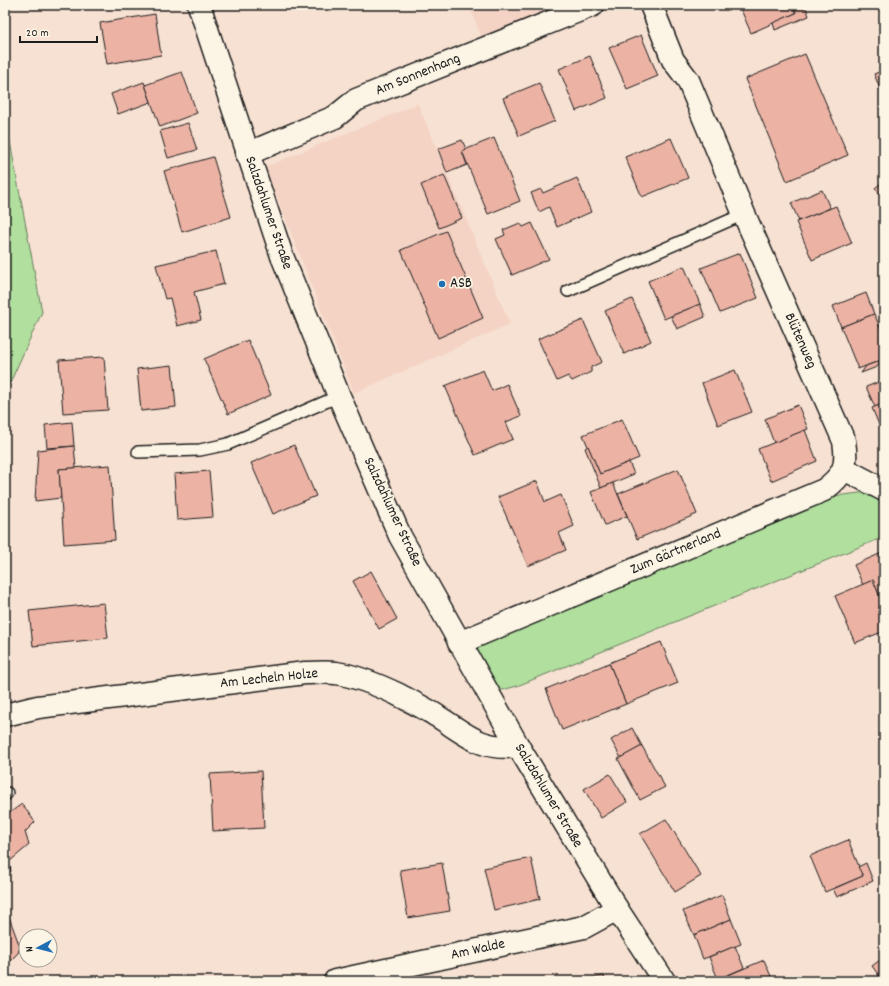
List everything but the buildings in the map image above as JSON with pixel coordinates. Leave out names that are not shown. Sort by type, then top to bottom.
[{"type":"street","name":"Salzdahlumer Straße","points":[[199,5],[247,154],[282,256],[339,396],[400,536],[518,746],[617,909],[664,981]]},
{"type":"street","name":"Am Sonnenhang","points":[[247,154],[335,117],[356,100],[594,5]]},
{"type":"street","name":"Blütenweg","points":[[651,5],[673,60],[688,80],[744,214],[844,441],[846,455],[844,469]]},
{"type":"street","points":[[844,469],[884,491]]},
{"type":"street","name":"Zum Gärtnerland","points":[[459,643],[824,490],[837,480],[844,469]]},
{"type":"street","name":"Am Lecheln Holze","points":[[5,715],[38,707],[305,673],[336,673],[368,681],[396,693],[436,715],[468,737],[483,745],[501,748],[518,746]]},
{"type":"street","name":"Am Walde","points":[[335,981],[584,927],[617,909]]},
{"type":"lane","points":[[568,291],[744,214]]},
{"type":"lane","points":[[138,452],[200,450],[228,444],[339,396]]},
{"type":"shaded area","points":[[469,5],[566,5],[483,41]]},
{"type":"shaded area","points":[[418,104],[510,324],[354,393],[265,167]]},
{"type":"green space","points":[[5,115],[42,312],[5,394]]},
{"type":"green space","points":[[884,490],[884,537],[517,686],[488,694],[459,643],[835,496]]},
{"type":"place","name":"ASB","points":[[442,284]]}]
